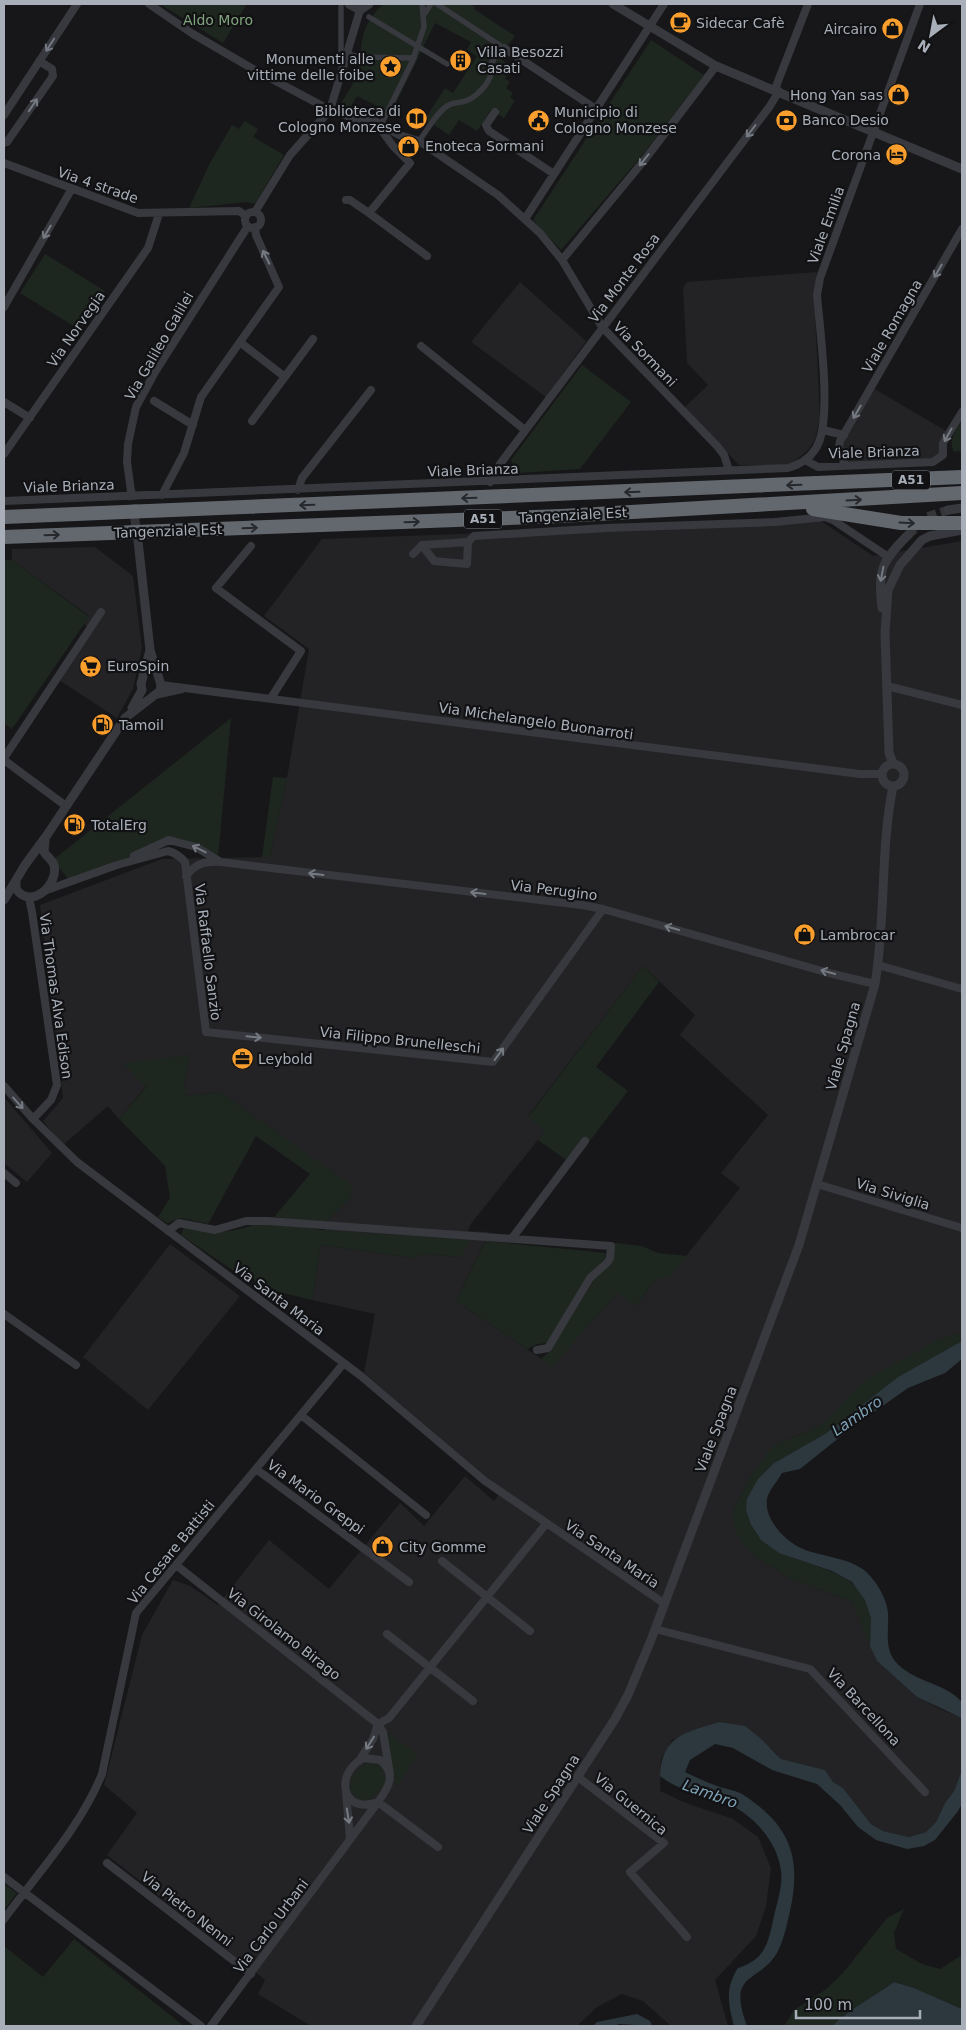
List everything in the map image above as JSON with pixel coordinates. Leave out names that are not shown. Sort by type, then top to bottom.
[{"type":"highway","points":[[860,482],[962,468]]},
{"type":"highway","name":"Tangenziale Est","points":[[4,517],[962,477]]},
{"type":"highway","name":"Tangenziale Est","points":[[4,537],[562,516],[962,493]]},
{"type":"highway","points":[[562,516],[810,509],[901,523],[962,523]]},
{"type":"street","points":[[4,116],[77,4]]},
{"type":"street","name":"Via Sormani","points":[[149,4],[193,34],[245,65],[330,110],[362,121],[378,123],[410,140],[420,142],[498,195],[540,233],[562,260],[602,327],[718,447],[724,455],[729,470]]},
{"type":"street","points":[[162,495],[174,474],[202,397],[279,287],[252,227],[245,222],[246,216],[255,212],[290,155],[330,110],[360,10],[369,4]]},
{"type":"street","points":[[369,213],[410,163],[393,146],[378,123],[414,58],[424,27],[422,4]]},
{"type":"street","points":[[423,16],[431,4]]},
{"type":"street","points":[[438,4],[596,108]]},
{"type":"street","points":[[613,4],[716,66],[962,167]]},
{"type":"street","points":[[525,219],[664,4]]},
{"type":"street","name":"Via Monte Rosa","points":[[490,482],[500,464],[525,430],[770,106],[808,4]]},
{"type":"street","name":"Viale Emilia","points":[[805,460],[818,444],[823,430],[824,402],[818,287],[920,4]]},
{"type":"street","points":[[360,10],[345,5],[341,52],[359,57],[414,58]]},
{"type":"street","points":[[370,17],[447,64]]},
{"type":"street","points":[[420,142],[449,104],[468,100],[477,94],[488,81],[493,69],[491,64],[503,48]]},
{"type":"street","points":[[4,143],[8,142],[53,76],[52,69],[39,61]]},
{"type":"street","points":[[562,260],[646,158],[716,66]]},
{"type":"street","points":[[495,112],[486,125],[489,131],[554,174]]},
{"type":"street","name":"Via 4 strade","points":[[4,163],[130,212],[159,214],[239,212],[246,216]]},
{"type":"street","points":[[4,306],[71,190]]},
{"type":"street","points":[[346,200],[350,200],[369,213],[427,256]]},
{"type":"street","points":[[252,227],[260,220],[255,212]]},
{"type":"street","name":"Via Norvegia","points":[[4,454],[148,248],[159,214]]},
{"type":"street","name":"Via Galileo Galilei","points":[[132,491],[128,462],[128,444],[131,425],[142,394],[240,236],[252,227]]},
{"type":"street","name":"Viale Romagna","points":[[845,466],[839,447],[844,435],[962,229]]},
{"type":"street","points":[[252,421],[313,339]]},
{"type":"street","points":[[241,343],[284,377]]},
{"type":"street","points":[[421,346],[525,430]]},
{"type":"street","points":[[298,490],[302,478],[371,390]]},
{"type":"street","points":[[154,401],[193,425]]},
{"type":"street","points":[[4,402],[30,418]]},
{"type":"street","name":"Viale Brianza","points":[[4,501],[788,468],[805,460],[818,467],[934,462],[940,460],[943,455],[943,443],[962,412]]},
{"type":"street","points":[[823,430],[844,435]]},
{"type":"street","points":[[948,510],[962,508]]},
{"type":"street","points":[[413,554],[422,545],[468,542],[474,536],[606,528],[775,522],[816,517],[833,520],[900,566]]},
{"type":"street","name":"Viale Spagna","points":[[885,633],[888,590],[900,566],[922,540],[930,536],[962,530]]},
{"type":"street","points":[[887,556],[908,535]]},
{"type":"street","points":[[129,714],[160,691],[160,682],[150,650],[138,541]]},
{"type":"street","points":[[422,545],[434,561],[467,564],[468,542]]},
{"type":"street","points":[[251,546],[216,588],[301,651],[271,698]]},
{"type":"street","name":"Viale Spagna","points":[[416,2026],[578,1777],[628,1695],[665,1604],[799,1245],[875,984],[878,965],[888,812],[893,786],[900,784],[904,775],[902,768],[893,763],[889,753],[885,633],[880,590],[881,574],[887,556]]},
{"type":"street","points":[[66,806],[4,759],[101,612]]},
{"type":"street","points":[[4,901],[16,880],[129,714],[142,685],[150,650]]},
{"type":"street","points":[[142,685],[151,676],[160,682]]},
{"type":"street","name":"Via Michelangelo Buonarroti","points":[[160,682],[186,688],[682,753],[860,774],[882,774]]},
{"type":"street","points":[[142,685],[146,695],[154,695]]},
{"type":"street","points":[[887,686],[962,705]]},
{"type":"street","name":"Via Michelangelo Buonarroti","points":[[154,695],[186,688]]},
{"type":"street","points":[[893,763],[884,768],[882,774],[886,784],[893,786]]},
{"type":"street","points":[[4,901],[44,891],[54,871],[52,862],[46,856],[44,846],[47,835]]},
{"type":"street","name":"Via Perugino","points":[[117,865],[169,840],[196,847],[220,862]]},
{"type":"street","name":"Via Perugino","points":[[44,891],[117,865],[168,851],[180,856],[184,862],[186,876]]},
{"type":"street","points":[[32,857],[36,855],[46,856]]},
{"type":"street","name":"Via Perugino","points":[[186,876],[206,861],[220,862],[603,909],[829,973],[875,984]]},
{"type":"street","points":[[54,871],[69,881]]},
{"type":"street","name":"Via Raffaello Sanzio","points":[[186,876],[206,1032]]},
{"type":"street","points":[[16,880],[16,889],[25,897]]},
{"type":"street","name":"Via Thomas Alva Edison","points":[[25,897],[57,1085],[51,1100],[33,1119]]},
{"type":"street","name":"Via Filippo Brunelleschi","points":[[206,1032],[493,1062],[603,909]]},
{"type":"street","points":[[878,965],[962,989]]},
{"type":"street","name":"Via Santa Maria","points":[[4,1086],[33,1119],[77,1162],[344,1363],[476,1474],[546,1524],[665,1604]]},
{"type":"street","points":[[513,1237],[584,1141]]},
{"type":"street","points":[[4,1173],[16,1183]]},
{"type":"street","name":"Via Siviglia","points":[[817,1184],[962,1228]]},
{"type":"street","points":[[168,1231],[179,1223],[215,1230],[246,1222],[268,1221],[513,1237],[611,1246],[607,1263],[590,1278],[548,1348],[537,1350]]},
{"type":"street","points":[[4,1314],[76,1365]]},
{"type":"street","name":"Via Cesare Battisti","points":[[4,1919],[80,1818],[96,1788],[103,1769],[134,1620],[141,1606],[344,1363]]},
{"type":"street","points":[[301,1415],[426,1515]]},
{"type":"street","name":"Via Mario Greppi","points":[[256,1468],[409,1582]]},
{"type":"street","name":"Via Santa Maria","points":[[378,1724],[389,1718],[546,1524]]},
{"type":"street","points":[[442,1561],[530,1631]]},
{"type":"street","name":"Via Girolamo Birago","points":[[176,1565],[378,1724]]},
{"type":"street","name":"Via Barcellona","points":[[655,1629],[810,1668],[925,1792]]},
{"type":"street","points":[[387,1634],[473,1701]]},
{"type":"street","points":[[350,1839],[345,1780],[373,1739],[378,1724]]},
{"type":"street","points":[[378,1724],[383,1732],[390,1774],[388,1788],[378,1802]]},
{"type":"street","points":[[359,1761],[370,1757],[380,1760],[390,1774]]},
{"type":"street","name":"Via Guernica","points":[[578,1777],[664,1843],[630,1872],[687,1937]]},
{"type":"street","points":[[346,1793],[359,1804],[378,1802],[438,1847]]},
{"type":"street","name":"Via Carlo Urbani","points":[[211,2026],[378,1802]]},
{"type":"street","name":"Via Pietro Nenni","points":[[107,1863],[251,1974]]},
{"type":"street","points":[[4,1877],[201,2026]]},
{"type":"shaded area","points":[[817,272],[814,292],[820,418],[815,440],[808,450],[794,462],[784,465],[739,465],[684,408],[708,385],[687,363],[683,288],[687,282]]},
{"type":"shaded area","points":[[520,282],[586,341],[546,397],[471,342]]},
{"type":"shaded area","points":[[873,388],[946,431],[939,443],[939,455],[933,460],[847,463],[842,448],[843,442]]},
{"type":"shaded area","points":[[821,521],[873,556],[962,541],[962,1332],[937,1340],[820,1426],[775,1445],[750,1477],[733,1512],[755,1556],[791,1579],[852,1601],[877,1661],[917,1697],[942,1710],[962,1717],[962,1770],[954,1791],[945,1803],[936,1822],[926,1832],[909,1837],[883,1831],[871,1824],[843,1788],[833,1782],[825,1770],[781,1759],[772,1749],[719,1722],[672,1740],[661,1759],[660,1791],[686,1803],[733,1819],[758,1837],[771,1868],[766,1906],[756,1936],[715,1980],[728,2026],[671,2026],[643,2001],[622,1994],[597,2007],[577,2026],[311,2026],[258,1994],[265,1980],[107,1855],[137,1813],[104,1785],[142,1635],[173,1580],[190,1586],[218,1605],[269,1540],[329,1589],[400,1503],[424,1526],[465,1476],[494,1501],[502,1490],[364,1373],[375,1314],[312,1300],[321,1245],[414,1258],[422,1254],[461,1257],[469,1240],[325,1231],[326,1222],[350,1198],[352,1186],[220,1092],[186,1096],[184,1086],[190,1055],[124,1064],[146,1086],[119,1119],[108,1106],[63,1145],[43,1121],[63,1098],[40,905],[162,859],[270,857],[287,778],[309,649],[264,616],[322,539]],"holes":[[[643,966],[695,1015],[680,1035],[768,1115],[721,1173],[740,1188],[671,1275],[656,1279],[636,1306],[618,1292],[552,1366],[456,1301],[489,1232],[468,1231],[470,1225],[545,1131],[528,1116]]]},
{"type":"shaded area","points":[[95,547],[133,576],[142,648],[133,689],[117,718],[59,680],[93,630],[84,624],[89,616],[12,560],[12,549]]},
{"type":"shaded area","points":[[4,1097],[52,1153],[27,1182],[4,1163]]},
{"type":"shaded area","points":[[170,1244],[240,1296],[148,1410],[83,1357]]},
{"type":"green space","name":"Aldo Moro","points":[[160,4],[247,4],[223,43]]},
{"type":"green space","points":[[383,4],[470,4],[475,7],[474,9],[515,36],[498,57],[512,67],[505,79],[510,82],[506,88],[513,93],[510,97],[515,101],[504,118],[491,110],[477,131],[459,120],[449,135],[425,119],[445,88],[453,93],[477,56],[467,50],[471,42],[435,23],[391,113],[357,96],[349,109],[339,106],[355,79],[365,29]]},
{"type":"green space","points":[[651,40],[704,75],[644,153],[561,250],[533,220]]},
{"type":"green space","points":[[245,121],[258,129],[253,137],[284,155],[255,204],[247,202],[189,208],[210,163],[232,125],[239,129]]},
{"type":"green space","points":[[45,254],[105,291],[80,330],[20,293]]},
{"type":"green space","points":[[582,365],[631,402],[580,469],[517,473],[511,460]]},
{"type":"green space","points":[[962,421],[962,451],[954,452],[952,440]]},
{"type":"green space","points":[[4,560],[12,560],[89,617],[12,729],[4,723]]},
{"type":"green space","points":[[231,718],[218,858],[176,841],[69,880],[53,860]]},
{"type":"green space","points":[[273,777],[287,778],[270,857],[262,857]]},
{"type":"green space","points":[[643,966],[659,982],[596,1067],[628,1091],[572,1164],[538,1140],[545,1131],[528,1117]]},
{"type":"green space","points":[[190,1055],[184,1086],[186,1096],[220,1092],[353,1186],[350,1198],[326,1222],[274,1217],[310,1174],[256,1136],[208,1224],[181,1218],[167,1223],[158,1217],[170,1198],[165,1166],[119,1119],[146,1087],[123,1063]]},
{"type":"green space","points":[[253,1225],[287,1225],[322,1230],[470,1240],[461,1257],[422,1254],[414,1258],[321,1245],[312,1300],[258,1287],[253,1277],[243,1277],[181,1235],[184,1227],[218,1232]]},
{"type":"green space","points":[[485,1241],[606,1253],[605,1259],[586,1277],[547,1343],[538,1344],[527,1349],[456,1301]]},
{"type":"green space","points":[[615,1243],[642,1246],[658,1253],[687,1256],[671,1276],[656,1279],[636,1306],[617,1293],[552,1367],[541,1359],[550,1351],[594,1280],[611,1265]]},
{"type":"green space","points":[[962,1332],[962,1341],[898,1377],[825,1434],[774,1463],[746,1510],[756,1533],[776,1550],[843,1577],[856,1587],[866,1601],[871,1619],[870,1646],[852,1601],[791,1579],[755,1556],[744,1547],[738,1536],[733,1523],[733,1512],[750,1477],[766,1454],[775,1445],[820,1426],[864,1381],[937,1340]]},
{"type":"green space","points":[[387,1732],[418,1755],[396,1787]]},
{"type":"green space","points":[[370,1762],[381,1767],[386,1780],[380,1791],[366,1800],[356,1797],[351,1791],[350,1781],[362,1765]]},
{"type":"green space","points":[[4,1884],[17,1893],[4,1910]]},
{"type":"green space","points":[[904,1909],[894,1933],[896,1949],[922,1964],[940,1969],[962,1955],[962,2009],[914,1988],[894,1982],[854,2008],[832,2026],[784,2026],[794,2010],[825,1990],[842,1974],[887,1918]]},
{"type":"green space","points":[[74,1939],[184,2026],[4,2026],[4,1946],[43,1977]]},
{"type":"water","name":"Lambro","points":[[962,1341],[962,1359],[945,1373],[908,1388],[850,1429],[800,1469],[782,1473],[771,1489],[767,1499],[767,1507],[769,1515],[783,1536],[796,1546],[850,1562],[868,1574],[880,1589],[887,1607],[888,1644],[895,1661],[910,1673],[955,1695],[962,1702],[962,1718],[917,1697],[877,1661],[870,1646],[871,1618],[865,1600],[852,1582],[832,1571],[779,1553],[761,1540],[751,1525],[746,1510],[747,1499],[758,1479],[774,1463],[825,1434],[898,1377]]},
{"type":"water","name":"Lambro","points":[[719,1722],[745,1726],[781,1759],[825,1770],[833,1782],[843,1788],[871,1824],[883,1831],[909,1837],[926,1832],[936,1822],[945,1803],[954,1791],[962,1770],[962,1804],[958,1811],[935,1840],[924,1846],[907,1849],[876,1840],[858,1827],[840,1805],[817,1784],[772,1770],[733,1748],[715,1744],[690,1760],[685,1772],[742,1794],[771,1818],[781,1830],[793,1858],[793,1892],[784,1936],[771,1962],[748,1980],[743,1986],[740,1995],[747,2026],[734,2026],[729,2003],[729,1989],[738,1968],[755,1960],[767,1942],[780,1888],[781,1871],[776,1851],[765,1833],[742,1811],[724,1802],[686,1790],[660,1776],[665,1752],[671,1744],[686,1733]]},
{"type":"water","points":[[894,1982],[914,1988],[962,2009],[962,2026],[832,2026],[854,2008]]},
{"type":"water","points":[[637,2014],[650,2021],[652,2026],[619,2024],[615,2026],[593,2026],[597,2022]]},
{"type":"tunnel","points":[[131,491],[137,535]]},
{"type":"tunnel","points":[[908,535],[927,517],[948,510]]},
{"type":"place","name":"Sidecar Cafè","points":[[680,23]]},
{"type":"place","name":"Aircairo","points":[[893,29]]},
{"type":"place","name":"Villa Besozzi Casati","points":[[461,60]]},
{"type":"place","name":"Monumenti alle vittime delle foibe","points":[[390,67]]},
{"type":"place","name":"Hong Yan sas","points":[[899,95]]},
{"type":"place","name":"Biblioteca di Cologno Monzese","points":[[417,119]]},
{"type":"place","name":"Municipio di Cologno Monzese","points":[[538,120]]},
{"type":"place","name":"Banco Desio","points":[[786,120]]},
{"type":"place","name":"Enoteca Sormani","points":[[409,146]]},
{"type":"place","name":"Corona","points":[[897,155]]},
{"type":"place","name":"EuroSpin","points":[[91,666]]},
{"type":"place","name":"Tamoil","points":[[103,725]]},
{"type":"place","name":"TotalErg","points":[[75,825]]},
{"type":"place","name":"Lambrocar","points":[[804,935]]},
{"type":"place","name":"Leybold","points":[[242,1059]]},
{"type":"place","name":"City Gomme","points":[[383,1547]]}]
